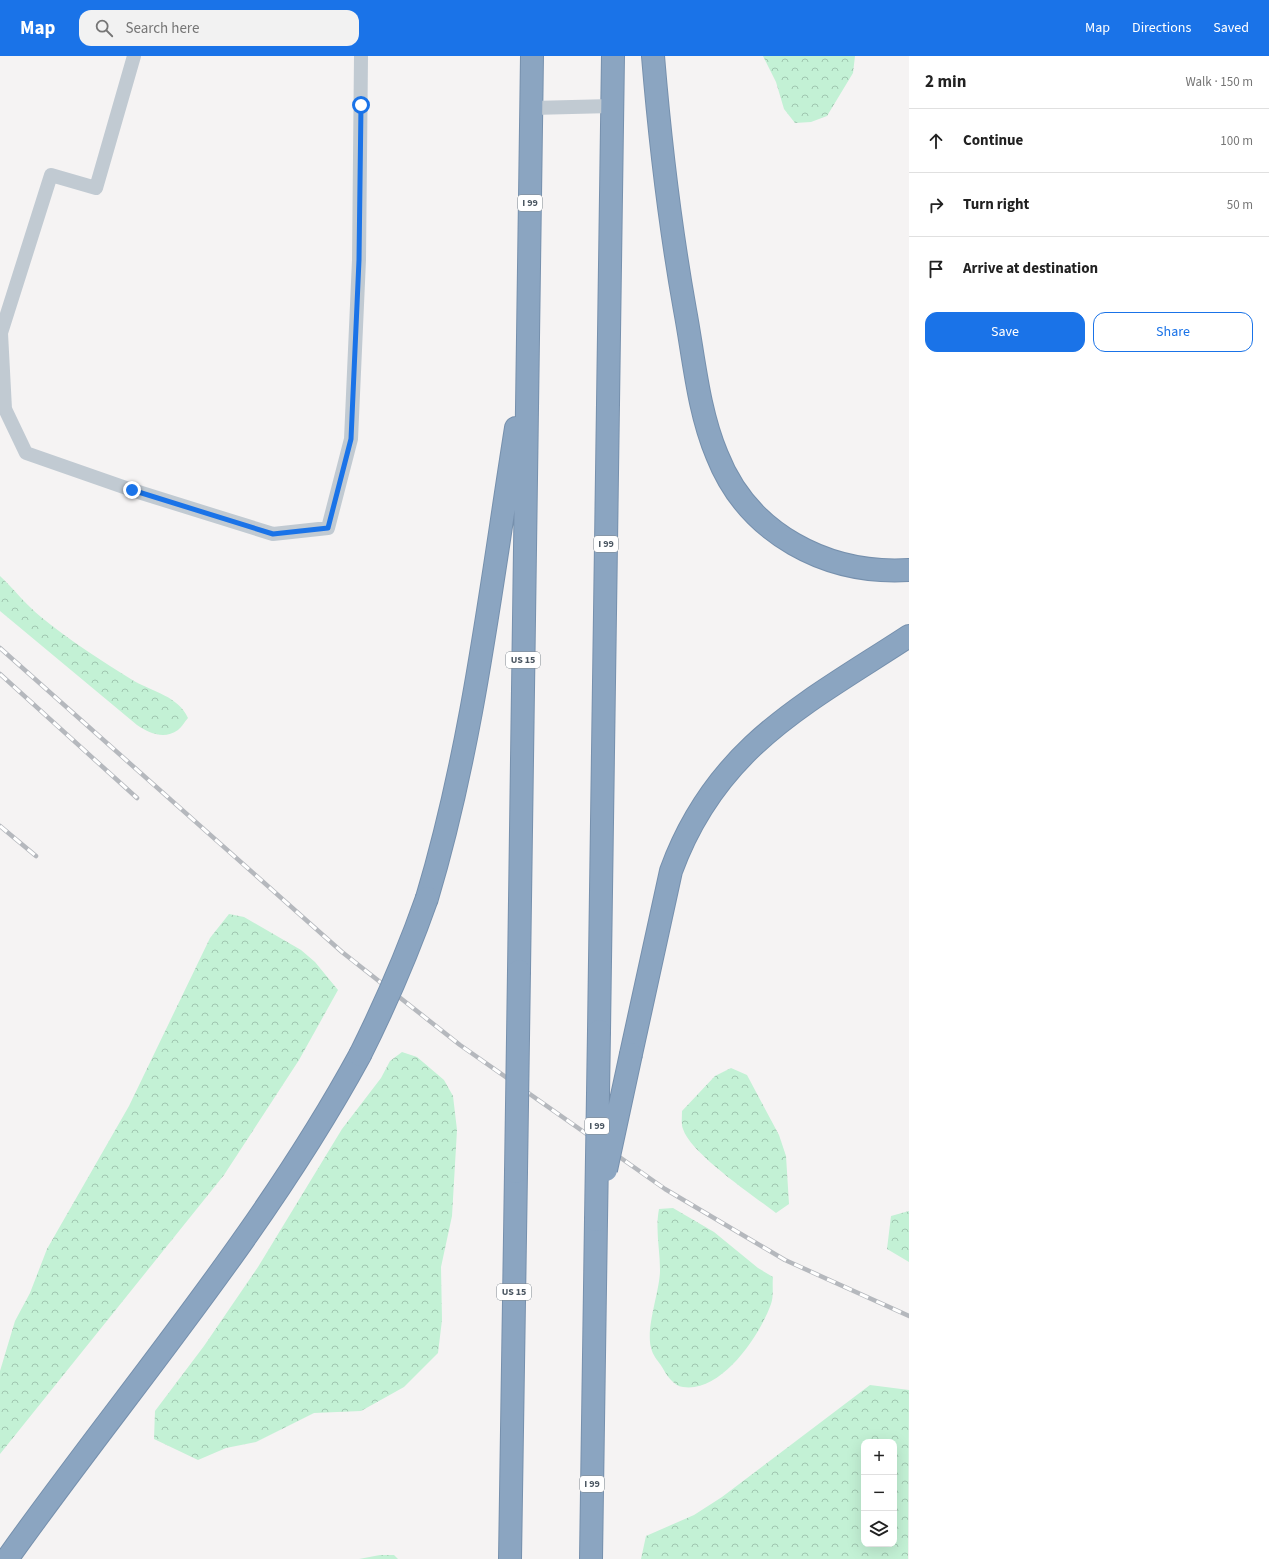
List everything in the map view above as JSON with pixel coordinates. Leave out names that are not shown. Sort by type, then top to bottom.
[{"type":"highway","name":"I 99","points":[[528,349],[532,56]]},
{"type":"highway","name":"I 99","points":[[591,1559],[613,56]]},
{"type":"highway","points":[[654,56],[667,198],[679,274],[707,426],[725,474],[750,508],[779,534],[796,546],[830,561],[860,569],[909,570]]},
{"type":"highway","points":[[7,1559],[265,1211],[331,1108],[360,1055],[394,984],[427,898],[446,832],[468,727],[528,349]]},
{"type":"highway","name":"US 15","points":[[510,1559],[528,349]]},
{"type":"highway","points":[[596,1220],[671,871],[680,846],[705,800],[721,778],[759,738],[804,705],[909,636]]},
{"type":"lane","points":[[134,56],[96,188],[51,175],[0,333],[4,409],[26,453],[132,490],[273,534],[328,528],[351,439],[359,260],[361,56]]},
{"type":"lane","points":[[532,108],[612,106]]},
{"type":"green space","points":[[763,56],[855,56],[853,73],[827,116],[811,122],[795,123],[784,109],[776,82]]},
{"type":"green space","points":[[0,576],[25,602],[63,634],[134,681],[164,695],[178,704],[188,718],[181,727],[173,733],[167,735],[146,731],[0,611]]},
{"type":"green space","points":[[229,914],[244,917],[301,950],[315,962],[338,990],[299,1060],[224,1175],[0,1454],[0,1371],[15,1321],[30,1293],[47,1249],[129,1106],[210,938]]},
{"type":"green space","points":[[402,1052],[417,1057],[444,1080],[453,1096],[457,1130],[452,1216],[441,1267],[442,1320],[438,1353],[404,1387],[361,1411],[314,1413],[256,1442],[226,1448],[198,1460],[154,1439],[155,1411],[204,1346],[258,1267],[342,1129],[381,1078],[390,1061]]},
{"type":"green space","points":[[731,1068],[747,1075],[779,1135],[786,1156],[789,1204],[776,1213],[739,1186],[710,1162],[688,1139],[682,1127],[682,1111],[715,1076]]},
{"type":"green space","points":[[673,1208],[714,1232],[758,1268],[773,1277],[771,1304],[766,1317],[749,1345],[725,1372],[712,1381],[698,1386],[683,1387],[673,1382],[654,1355],[650,1343],[651,1322],[658,1289],[660,1270],[658,1232],[659,1209]]},
{"type":"green space","points":[[909,1211],[909,1262],[887,1249],[891,1216]]},
{"type":"green space","points":[[870,1385],[909,1390],[908,1559],[641,1559],[646,1536],[694,1515],[722,1497]]},
{"type":"green space","points":[[380,1555],[394,1555],[398,1559],[359,1559]]},
{"type":"railway","points":[[0,648],[342,952],[460,1045],[665,1189],[785,1260],[909,1316]]},
{"type":"railway","points":[[0,674],[137,798]]},
{"type":"railway","points":[[0,826],[36,856]]},
{"type":"route","points":[[132,490],[273,534],[328,528],[351,439],[359,260],[361,105]]}]
